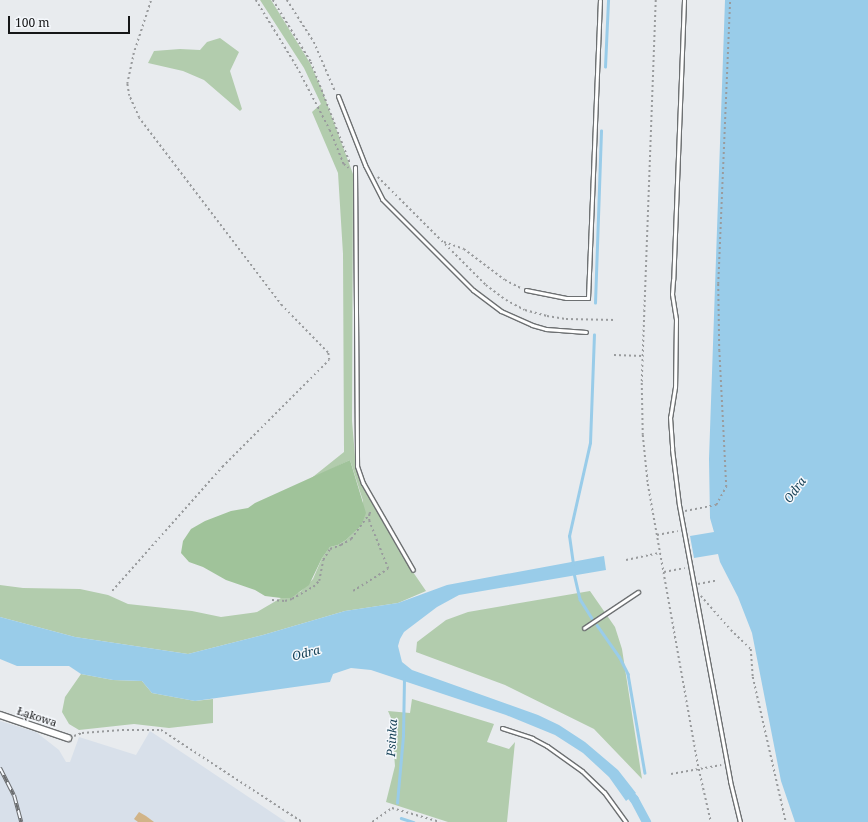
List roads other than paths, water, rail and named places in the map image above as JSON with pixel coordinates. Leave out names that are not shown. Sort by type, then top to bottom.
[{"type":"street","name":"Łąkowa","points":[[0,714],[68,738]]},
{"type":"lane","points":[[526,290],[566,298],[588,298],[600,0]]},
{"type":"lane","points":[[684,0],[672,287],[676,319],[675,387],[670,417],[675,478],[727,764],[740,822]]},
{"type":"lane","points":[[338,96],[365,165],[382,199],[473,290],[501,311],[532,325],[560,331],[586,332]]},
{"type":"lane","points":[[355,167],[355,449],[357,466],[363,483],[413,570]]},
{"type":"lane","points":[[584,628],[638,592]]},
{"type":"lane","points":[[502,728],[537,741],[582,771],[604,792],[626,822]]},
{"type":"water","name":"Odra","points":[[725,0],[868,0],[868,822],[795,822],[781,781],[752,633],[738,597],[720,562],[718,554],[694,558],[690,536],[714,532],[710,518],[709,459]]},
{"type":"water","name":"Odra","points":[[604,556],[606,570],[459,595],[437,607],[404,632],[398,646],[402,662],[412,670],[538,715],[559,725],[585,742],[618,770],[636,793],[626,801],[609,777],[583,753],[555,735],[506,715],[371,670],[351,668],[333,674],[330,682],[195,701],[152,693],[142,681],[113,680],[81,674],[69,666],[17,666],[0,659],[0,617],[75,637],[188,654],[263,635],[345,611],[398,603],[447,585]]},
{"type":"waterway","points":[[605,67],[608,0]]},
{"type":"waterway","points":[[595,303],[601,131]]},
{"type":"waterway","points":[[573,564],[569,536],[590,443],[594,335]]},
{"type":"waterway","points":[[574,573],[580,599],[592,618]]},
{"type":"waterway","points":[[597,625],[619,656],[628,674],[645,773]]},
{"type":"waterway","name":"Psinka","points":[[397,803],[403,736],[404,678]]},
{"type":"waterway","points":[[625,788],[634,799],[646,822]]},
{"type":"waterway","name":"Psinka","points":[[401,818],[413,822]]},
{"type":"railway","points":[[0,768],[14,795],[21,822]]}]
